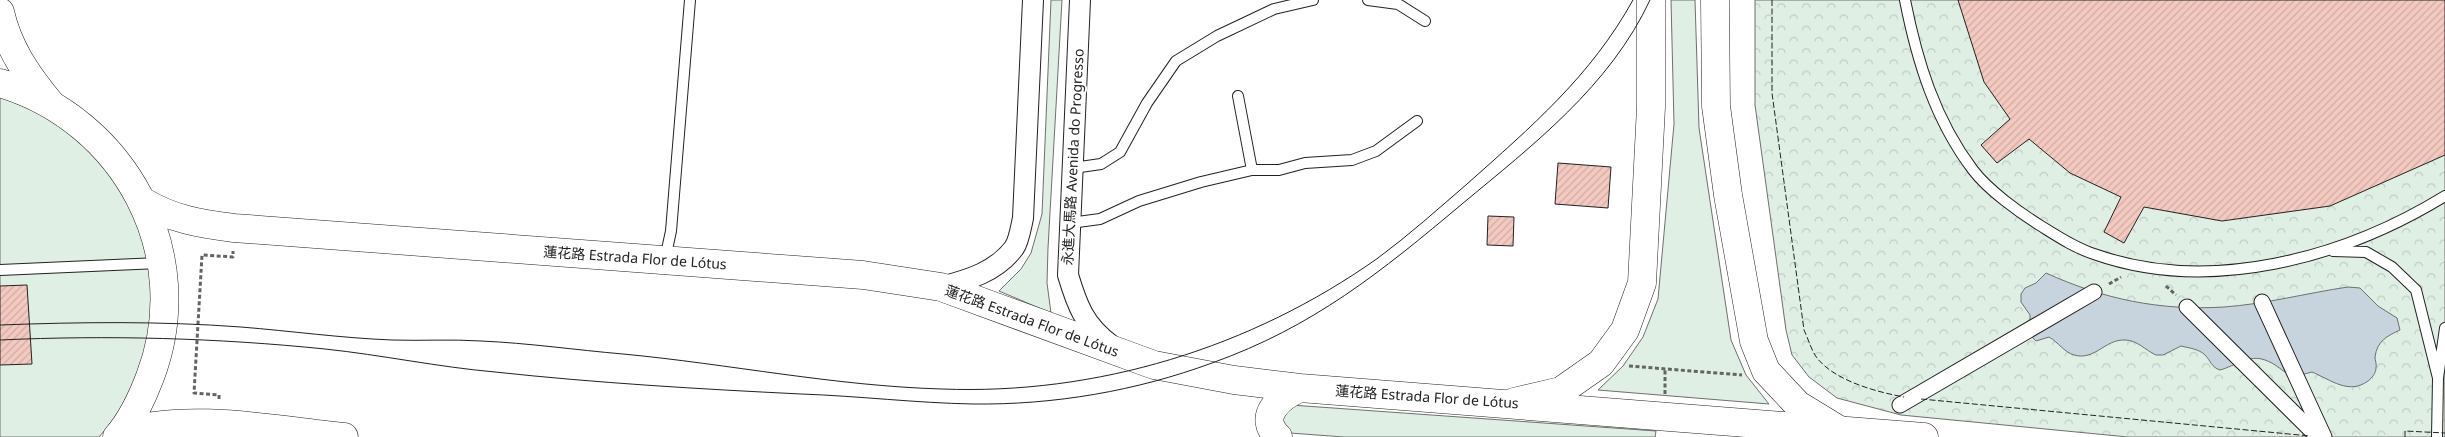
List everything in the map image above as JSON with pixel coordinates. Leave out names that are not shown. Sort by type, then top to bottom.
[{"type":"main road","points":[[1507,403],[1561,391],[1601,363],[1625,330],[1642,282],[1651,107],[1651,0]]},
{"type":"main road","points":[[1715,0],[1716,106],[1745,298],[1754,341],[1764,366],[1798,405],[1840,430]]},
{"type":"main road","points":[[0,12],[14,52],[51,104]]},
{"type":"main road","points":[[0,83],[51,104],[88,130],[118,162],[142,200],[157,239],[164,279],[164,320],[156,360],[142,398],[119,435]]},
{"type":"main road","name":"蓮花路 Estrada Flor de Lótus","points":[[142,200],[159,211],[178,218],[234,228],[863,275],[941,286],[997,305],[1122,354],[1167,368],[1234,380],[1300,388],[1924,437]]},
{"type":"main road","points":[[1278,437],[1270,422],[1271,413],[1282,395],[1300,388]]},
{"type":"main road","points":[[119,435],[158,424],[217,425],[344,437]]},
{"type":"street","points":[[941,286],[973,279],[998,264],[1015,247],[1023,218],[1033,0]]},
{"type":"street","name":"永進大馬路 Avenida do Progresso","points":[[1080,0],[1068,275],[1077,306],[1096,334],[1122,354]]},
{"type":"street","points":[[1900,405],[2094,292]]},
{"type":"street","points":[[2262,302],[2324,437]]},
{"type":"street","points":[[2187,307],[2318,437]]},
{"type":"lane","points":[[665,260],[671,231],[690,0]]},
{"type":"lane","points":[[1073,168],[1101,164],[1120,152],[1147,104],[1176,61],[1217,36],[1274,9],[1313,0]]},
{"type":"lane","points":[[1368,0],[1398,4],[1425,21]]},
{"type":"lane","points":[[1905,0],[1914,47],[1937,111],[1974,172],[2020,213],[2064,240],[2093,254],[2148,267],[2200,271],[2269,264],[2330,251],[2418,212],[2445,196]]},
{"type":"lane","points":[[1238,96],[1252,170]]},
{"type":"lane","points":[[1070,223],[1100,219],[1139,201],[1201,182],[1252,170],[1279,170],[1305,163],[1352,160],[1376,151],[1418,121]]},
{"type":"lane","points":[[2330,251],[2366,252],[2392,267],[2416,290],[2438,378]]},
{"type":"lane","points":[[0,270],[161,263]]},
{"type":"lane","points":[[2437,437],[2438,378],[2445,328]]},
{"type":"path","points":[[202,255],[194,393],[219,395],[217,425]]},
{"type":"path","points":[[1608,354],[1623,366],[1746,375],[1764,366]]},
{"type":"green space","points":[[1051,0],[1062,0],[1048,248],[1047,283],[1051,313],[999,291],[1021,269],[1031,253],[1042,214]]},
{"type":"green space","points":[[1671,0],[1695,0],[1699,128],[1731,340],[1746,375],[1769,404],[1598,390],[1623,366],[1643,337],[1658,299],[1674,124]]},
{"type":"green space","points":[[1755,0],[2445,0],[2445,437],[2128,437],[1901,415],[1837,398],[1809,377],[1792,355],[1786,330],[1755,105]]},
{"type":"green space","points":[[0,97],[28,108],[63,127],[102,164],[126,200],[142,239],[150,279],[150,321],[142,362],[125,401],[99,437],[0,437]]},
{"type":"green space","points":[[1291,405],[1656,431],[1655,437],[1344,437],[1290,433],[1284,430],[1281,411]]},
{"type":"shaded area","points":[[2046,273],[2110,296],[2155,305],[2177,307],[2240,306],[2348,287],[2360,288],[2378,306],[2397,318],[2400,330],[2380,343],[2375,357],[2375,374],[2368,381],[2354,387],[2340,385],[2312,372],[2290,374],[2272,363],[2253,358],[2220,370],[2213,366],[2203,353],[2194,349],[2181,346],[2163,355],[2156,355],[2129,340],[2112,343],[2088,355],[2074,355],[2067,352],[2049,337],[2036,341],[2030,335],[2030,315],[2021,302],[2021,294],[2025,288],[2036,283]]},
{"type":"building","points":[[1958,0],[2445,0],[2445,155],[2330,206],[2222,221],[2144,207],[2124,243],[2104,232],[2121,197],[2070,173],[2029,139],[1997,163],[1981,145],[2010,119],[1984,82]]},
{"type":"building","points":[[1558,163],[1611,167],[1608,208],[1555,204]]},
{"type":"building","points":[[1488,216],[1514,217],[1513,246],[1487,245]]},
{"type":"building","points":[[27,285],[32,364],[0,365],[0,286]]},
{"type":"tram line","points":[[0,325],[180,324],[241,327],[373,339],[499,342],[663,358],[862,384],[942,389],[1000,389],[1058,384],[1115,374],[1170,360],[1225,341],[1278,317],[1329,290],[1378,258],[1467,184],[1537,121],[1579,77],[1598,53],[1633,0]]},
{"type":"tram line","points":[[0,340],[163,338],[244,342],[325,349],[474,370],[572,379],[686,388],[973,404],[1034,402],[1124,389],[1183,373],[1248,349],[1314,315],[1374,275],[1516,159],[1568,112],[1614,60],[1650,0]]},
{"type":"fence","points":[[1772,0],[1772,93],[1804,330],[1817,358],[1834,373],[1869,389],[1904,397]]},
{"type":"fence","points":[[1921,399],[2310,436]]},
{"type":"fence","points":[[2405,437],[2405,431],[2445,433]]}]
